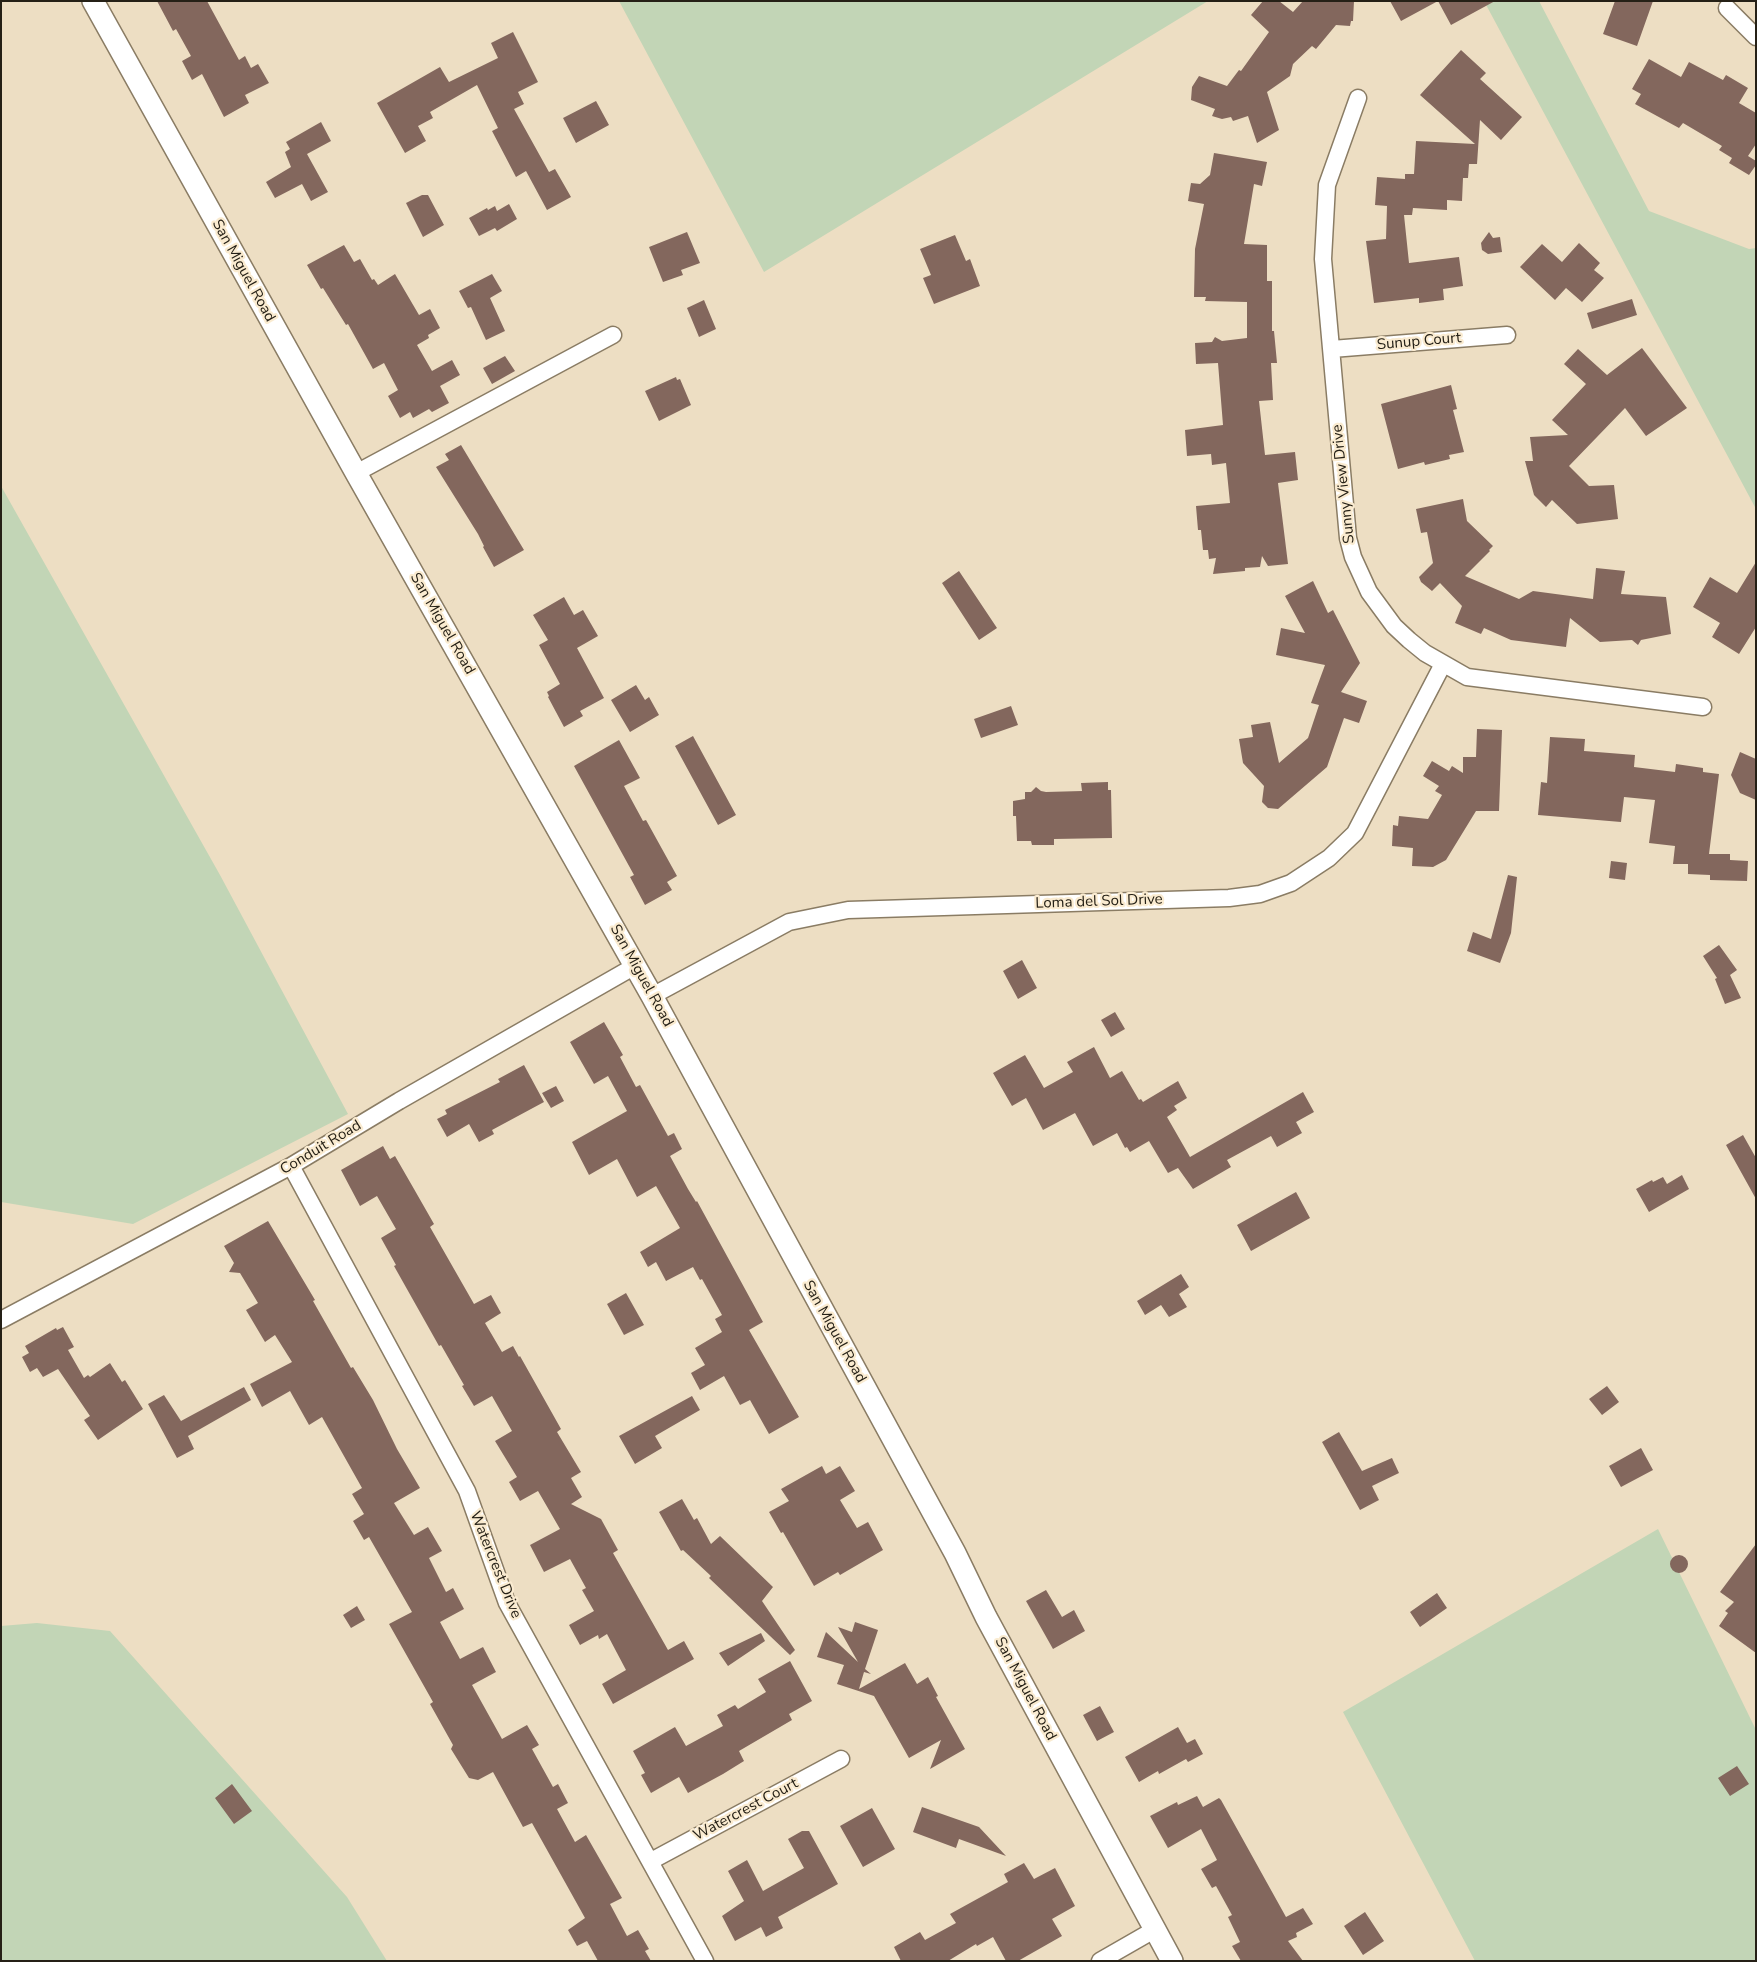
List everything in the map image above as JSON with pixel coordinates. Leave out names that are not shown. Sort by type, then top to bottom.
[{"type":"street","name":"San Miguel Road","points":[[93,1],[356,473],[652,996],[955,1553],[986,1617],[1172,1961]]},
{"type":"street","points":[[1727,8],[1756,37]]},
{"type":"street","name":"Sunny View Drive","points":[[1358,98],[1327,185],[1323,259],[1348,538],[1353,557],[1369,592],[1394,626],[1409,640],[1466,678],[1703,707]]},
{"type":"street","points":[[356,473],[613,335]]},
{"type":"street","name":"Sunup Court","points":[[1332,349],[1507,335]]},
{"type":"street","name":"Loma del Sol Drive","points":[[652,996],[789,922],[848,910],[1228,898],[1260,894],[1291,883],[1329,858],[1355,833],[1443,664]]},
{"type":"street","name":"Conduit Road","points":[[1,1320],[291,1166],[399,1101],[635,966]]},
{"type":"street","name":"Watercrest Drive","points":[[291,1166],[467,1491],[507,1603],[706,1961]]},
{"type":"street","name":"Watercrest Court","points":[[651,1861],[841,1759]]},
{"type":"street","points":[[1100,1961],[1154,1930]]},
{"type":"green space","points":[[619,1],[1208,1],[764,272]]},
{"type":"green space","points":[[1484,1],[1539,1],[1649,211],[1749,249],[1756,248],[1756,509]]},
{"type":"green space","points":[[1,486],[220,875],[348,1114],[133,1224],[1,1202]]},
{"type":"green space","points":[[1658,1529],[1756,1730],[1756,1961],[1475,1961],[1343,1712]]},
{"type":"green space","points":[[37,1623],[110,1631],[347,1897],[387,1961],[1,1961],[1,1626]]},
{"type":"building","points":[[157,1],[207,1],[239,60],[245,56],[251,68],[258,64],[269,83],[245,95],[249,103],[224,117],[202,74],[192,80],[182,61],[191,56],[176,29],[173,31]]},
{"type":"building","points":[[1263,1],[1279,1],[1293,12],[1303,1],[1354,1],[1353,21],[1351,21],[1350,26],[1336,25],[1316,49],[1312,46],[1293,64],[1290,76],[1267,92],[1279,130],[1257,143],[1248,116],[1233,121],[1231,117],[1222,119],[1212,116],[1215,109],[1191,100],[1192,87],[1199,76],[1227,86],[1239,70],[1241,71],[1269,32],[1251,15]]},
{"type":"building","points":[[1390,1],[1438,1],[1401,21]]},
{"type":"building","points":[[1438,1],[1495,1],[1451,25]]},
{"type":"building","points":[[1615,1],[1653,1],[1637,46],[1603,34]]},
{"type":"building","points":[[513,32],[538,82],[518,92],[524,104],[514,109],[549,172],[555,169],[571,197],[547,210],[526,171],[516,177],[492,131],[498,128],[477,85],[430,112],[433,118],[418,126],[426,141],[405,153],[377,103],[440,67],[449,82],[498,58],[491,43]]},
{"type":"building","points":[[1461,50],[1486,73],[1480,79],[1522,117],[1501,140],[1480,120],[1477,164],[1469,164],[1468,178],[1463,178],[1462,201],[1447,200],[1447,210],[1413,208],[1412,215],[1404,215],[1409,263],[1459,257],[1463,286],[1443,289],[1444,300],[1419,303],[1419,298],[1374,303],[1366,241],[1386,239],[1387,206],[1375,205],[1377,177],[1405,179],[1405,174],[1414,174],[1416,141],[1475,144],[1420,95]]},
{"type":"building","points":[[1649,59],[1681,77],[1689,62],[1723,80],[1726,75],[1748,88],[1739,103],[1756,113],[1756,144],[1748,156],[1756,161],[1756,165],[1749,175],[1729,163],[1732,158],[1719,150],[1722,146],[1683,123],[1679,128],[1635,104],[1641,94],[1632,89]]},
{"type":"building","points":[[596,101],[609,125],[576,143],[563,118]]},
{"type":"building","points":[[321,122],[331,141],[307,154],[328,192],[311,201],[302,184],[275,198],[266,182],[291,167],[285,152],[290,149],[286,142]]},
{"type":"building","points":[[1214,153],[1267,162],[1262,186],[1254,184],[1244,244],[1267,245],[1267,281],[1272,281],[1272,331],[1274,331],[1277,363],[1271,363],[1273,400],[1259,401],[1265,455],[1295,452],[1298,480],[1278,483],[1288,564],[1268,566],[1262,556],[1260,567],[1245,568],[1245,571],[1213,574],[1216,558],[1209,559],[1208,550],[1203,550],[1201,530],[1198,530],[1196,506],[1230,503],[1226,463],[1212,465],[1211,454],[1187,456],[1185,430],[1223,425],[1218,363],[1196,364],[1195,343],[1212,342],[1215,337],[1222,341],[1247,338],[1247,302],[1205,301],[1206,297],[1194,297],[1195,249],[1204,204],[1188,201],[1191,183],[1200,184],[1210,175]]},
{"type":"building","points":[[422,195],[428,195],[444,225],[423,237],[406,203]]},
{"type":"building","points":[[509,204],[517,219],[497,231],[495,228],[479,236],[469,218],[487,208],[488,210],[495,206],[497,211]]},
{"type":"building","points":[[687,232],[700,263],[681,270],[683,275],[663,282],[649,247]]},
{"type":"building","points":[[1489,232],[1493,238],[1500,237],[1502,252],[1488,254],[1482,250],[1481,243]]},
{"type":"building","points":[[955,235],[966,261],[970,259],[980,286],[934,304],[923,278],[931,275],[920,249]]},
{"type":"building","points":[[1579,243],[1600,263],[1594,270],[1604,278],[1582,302],[1566,288],[1555,300],[1520,267],[1542,244],[1562,262]]},
{"type":"building","points":[[344,245],[354,262],[360,259],[372,280],[374,279],[378,285],[395,274],[419,315],[430,309],[440,328],[428,335],[429,338],[417,345],[432,371],[452,360],[460,375],[440,386],[449,403],[432,412],[429,409],[413,418],[410,412],[400,418],[388,396],[398,390],[384,363],[373,369],[348,324],[346,325],[307,265]]},
{"type":"building","points":[[492,274],[502,291],[490,298],[505,331],[486,340],[471,307],[468,308],[459,291]]},
{"type":"building","points":[[1632,299],[1637,315],[1592,329],[1587,313]]},
{"type":"building","points":[[704,300],[716,329],[699,337],[687,308]]},
{"type":"building","points":[[1642,348],[1687,408],[1646,436],[1625,408],[1569,466],[1589,486],[1614,485],[1618,519],[1577,524],[1552,500],[1546,507],[1534,495],[1525,461],[1533,461],[1530,437],[1568,435],[1552,420],[1586,384],[1564,364],[1578,349],[1607,375]]},
{"type":"building","points":[[505,356],[515,371],[492,384],[483,368]]},
{"type":"building","points":[[676,377],[677,380],[680,379],[691,405],[659,421],[645,391]]},
{"type":"building","points":[[1451,385],[1457,409],[1453,410],[1464,452],[1449,455],[1450,459],[1425,465],[1424,462],[1398,469],[1381,404]]},
{"type":"building","points":[[461,445],[524,550],[494,567],[478,534],[436,467],[449,460],[445,454]]},
{"type":"building","points":[[1463,499],[1467,521],[1493,546],[1465,576],[1519,599],[1533,591],[1593,599],[1596,568],[1625,571],[1621,594],[1666,597],[1671,634],[1641,640],[1638,645],[1632,640],[1600,642],[1570,618],[1566,647],[1511,640],[1484,628],[1481,634],[1455,623],[1462,606],[1440,583],[1432,591],[1421,582],[1419,577],[1433,563],[1427,532],[1421,533],[1416,509]]},
{"type":"building","points":[[1756,562],[1756,627],[1739,654],[1712,637],[1720,623],[1693,607],[1710,577],[1737,593]]},
{"type":"building","points":[[959,571],[997,628],[979,640],[942,583]]},
{"type":"building","points":[[1313,581],[1328,613],[1333,610],[1360,663],[1341,692],[1367,701],[1359,723],[1344,718],[1327,767],[1278,809],[1268,808],[1262,802],[1264,786],[1243,763],[1239,739],[1253,737],[1251,725],[1270,722],[1279,763],[1308,738],[1319,705],[1311,703],[1325,665],[1276,655],[1281,628],[1305,633],[1285,596]]},
{"type":"building","points":[[564,597],[574,615],[583,610],[598,636],[577,648],[604,698],[580,711],[583,716],[564,727],[547,692],[560,684],[539,645],[548,640],[533,615]]},
{"type":"building","points":[[636,685],[645,700],[649,697],[659,715],[630,732],[611,700]]},
{"type":"building","points":[[1011,706],[1018,725],[981,738],[974,719]]},
{"type":"building","points":[[1477,729],[1502,730],[1499,811],[1476,811],[1446,860],[1433,867],[1412,866],[1413,848],[1392,846],[1393,825],[1398,826],[1399,816],[1428,819],[1442,795],[1435,791],[1439,786],[1423,776],[1432,761],[1449,771],[1452,766],[1463,773],[1463,757],[1476,757]]},
{"type":"building","points":[[693,736],[736,815],[718,825],[675,746]]},
{"type":"building","points":[[1550,737],[1585,739],[1584,751],[1635,755],[1634,767],[1675,772],[1676,764],[1703,768],[1703,772],[1719,774],[1709,854],[1730,854],[1730,860],[1748,861],[1747,881],[1710,880],[1710,875],[1688,874],[1688,864],[1673,864],[1675,846],[1649,843],[1655,800],[1624,797],[1621,822],[1538,815],[1541,782],[1547,783]]},
{"type":"building","points":[[619,740],[640,778],[624,786],[643,821],[646,820],[677,876],[667,882],[672,890],[645,905],[630,877],[634,875],[574,766]]},
{"type":"building","points":[[1740,752],[1756,759],[1756,800],[1740,793],[1731,775]]},
{"type":"building","points":[[1108,782],[1108,790],[1111,790],[1112,838],[1054,839],[1054,845],[1032,845],[1031,841],[1017,841],[1013,801],[1025,799],[1025,792],[1031,792],[1036,787],[1046,792],[1082,791],[1081,783]]},
{"type":"building","points":[[1611,861],[1627,863],[1625,880],[1609,878]]},
{"type":"building","points":[[1508,875],[1517,877],[1511,933],[1500,963],[1467,951],[1473,932],[1491,939]]},
{"type":"building","points":[[1719,945],[1737,970],[1730,975],[1741,998],[1725,1004],[1715,979],[1717,978],[1703,956]]},
{"type":"building","points":[[1022,960],[1037,988],[1018,999],[1003,971]]},
{"type":"building","points":[[1115,1012],[1125,1029],[1111,1037],[1101,1020]]},
{"type":"building","points":[[604,1022],[623,1055],[620,1057],[636,1087],[640,1085],[668,1136],[674,1133],[682,1149],[670,1156],[688,1189],[697,1201],[763,1322],[749,1330],[799,1417],[769,1434],[750,1400],[740,1405],[724,1376],[700,1390],[691,1373],[705,1365],[695,1348],[722,1332],[715,1319],[722,1315],[693,1267],[666,1281],[656,1262],[648,1267],[640,1252],[680,1228],[656,1186],[637,1197],[617,1159],[589,1175],[572,1142],[627,1111],[608,1076],[594,1084],[570,1042]]},
{"type":"building","points":[[1094,1047],[1110,1078],[1122,1071],[1139,1100],[1141,1099],[1143,1102],[1178,1081],[1187,1098],[1174,1106],[1177,1110],[1167,1117],[1190,1157],[1303,1092],[1314,1112],[1296,1122],[1302,1133],[1277,1147],[1271,1136],[1227,1160],[1231,1167],[1193,1189],[1178,1168],[1168,1173],[1149,1141],[1130,1152],[1127,1147],[1125,1148],[1117,1133],[1093,1146],[1075,1113],[1043,1130],[1026,1098],[1012,1106],[993,1073],[1025,1055],[1044,1088],[1073,1072],[1067,1062]]},
{"type":"building","points":[[524,1065],[544,1102],[492,1130],[494,1134],[479,1142],[469,1124],[447,1137],[437,1119],[447,1114],[445,1110],[500,1082],[498,1079]]},
{"type":"building","points":[[556,1086],[564,1101],[551,1108],[542,1093]]},
{"type":"building","points":[[1743,1135],[1756,1158],[1756,1199],[1726,1145]]},
{"type":"building","points":[[383,1146],[390,1159],[395,1156],[434,1224],[430,1227],[474,1304],[491,1295],[501,1313],[485,1323],[502,1352],[513,1346],[520,1356],[561,1429],[557,1432],[581,1472],[571,1478],[582,1497],[571,1504],[601,1519],[618,1550],[613,1553],[668,1650],[684,1641],[694,1659],[613,1704],[602,1684],[626,1670],[607,1634],[599,1639],[598,1635],[580,1645],[569,1625],[594,1611],[582,1590],[586,1588],[570,1559],[544,1572],[530,1545],[560,1529],[538,1491],[520,1501],[509,1482],[517,1477],[495,1441],[512,1431],[492,1396],[474,1406],[462,1386],[464,1385],[441,1345],[439,1346],[394,1266],[396,1265],[381,1238],[396,1229],[377,1196],[360,1206],[341,1170]]},
{"type":"building","points":[[1682,1175],[1689,1189],[1649,1212],[1636,1189],[1652,1180],[1653,1182],[1663,1177],[1667,1184]]},
{"type":"building","points":[[1296,1192],[1310,1218],[1251,1251],[1237,1225]]},
{"type":"building","points":[[268,1221],[315,1300],[313,1301],[351,1368],[353,1367],[373,1400],[397,1449],[420,1488],[394,1503],[414,1535],[428,1527],[442,1551],[429,1558],[446,1592],[453,1588],[464,1609],[440,1622],[460,1659],[483,1647],[496,1672],[472,1685],[502,1739],[527,1725],[539,1745],[532,1749],[553,1787],[558,1784],[568,1803],[557,1809],[575,1842],[586,1835],[622,1898],[610,1904],[627,1936],[638,1930],[649,1949],[645,1951],[651,1961],[598,1961],[587,1941],[577,1946],[568,1930],[585,1918],[532,1823],[523,1827],[493,1772],[478,1780],[469,1778],[451,1749],[453,1745],[430,1704],[433,1702],[389,1624],[412,1612],[369,1537],[364,1540],[353,1521],[364,1514],[352,1494],[362,1488],[322,1417],[309,1425],[290,1391],[262,1407],[250,1384],[292,1362],[275,1335],[265,1342],[246,1310],[258,1303],[240,1273],[229,1272],[234,1263],[224,1246]]},
{"type":"building","points":[[1181,1274],[1189,1287],[1179,1294],[1187,1307],[1169,1317],[1161,1305],[1145,1315],[1137,1301]]},
{"type":"building","points":[[626,1293],[644,1325],[624,1335],[607,1304]]},
{"type":"building","points":[[63,1327],[74,1347],[68,1350],[84,1378],[88,1375],[90,1377],[110,1363],[122,1382],[125,1380],[143,1409],[98,1440],[84,1420],[90,1416],[58,1369],[43,1377],[37,1368],[30,1372],[22,1357],[29,1353],[25,1346],[56,1328],[57,1330]]},
{"type":"building","points":[[1607,1386],[1619,1402],[1602,1415],[1589,1399]]},
{"type":"building","points":[[244,1387],[251,1400],[188,1436],[194,1449],[177,1458],[148,1404],[164,1395],[181,1421]]},
{"type":"building","points":[[692,1396],[700,1410],[655,1436],[662,1448],[635,1464],[619,1436]]},
{"type":"building","points":[[1339,1432],[1362,1471],[1392,1458],[1399,1473],[1372,1486],[1379,1500],[1360,1510],[1322,1442]]},
{"type":"building","points":[[1641,1448],[1653,1470],[1621,1487],[1609,1466]]},
{"type":"building","points":[[822,1466],[826,1474],[840,1466],[855,1491],[840,1500],[857,1528],[868,1522],[883,1550],[840,1575],[838,1572],[814,1586],[783,1532],[781,1533],[769,1512],[789,1501],[781,1489]]},
{"type":"building","points":[[682,1499],[694,1520],[697,1518],[711,1544],[720,1536],[773,1587],[762,1601],[795,1650],[790,1655],[709,1578],[711,1576],[683,1550],[681,1551],[659,1512]]},
{"type":"building","points":[[1756,1544],[1756,1653],[1719,1626],[1728,1613],[1725,1611],[1734,1602],[1720,1592]]},
{"type":"building","points":[[1679,1555],[1685,1558],[1688,1564],[1685,1570],[1679,1573],[1673,1570],[1670,1564],[1673,1558]]},
{"type":"building","points":[[1046,1590],[1062,1617],[1074,1610],[1085,1631],[1053,1649],[1026,1601]]},
{"type":"building","points":[[1437,1593],[1447,1608],[1420,1627],[1410,1612]]},
{"type":"building","points":[[357,1606],[365,1620],[351,1628],[343,1615]]},
{"type":"building","points":[[855,1622],[878,1630],[865,1669],[871,1674],[864,1672],[859,1689],[905,1663],[917,1684],[928,1677],[938,1696],[936,1697],[965,1749],[930,1769],[941,1740],[909,1758],[874,1696],[837,1684],[844,1665],[817,1657],[826,1632],[858,1662],[838,1627],[852,1632]]},
{"type":"building","points":[[761,1633],[765,1641],[728,1666],[719,1653]]},
{"type":"building","points":[[790,1661],[812,1701],[789,1714],[792,1720],[739,1751],[744,1761],[688,1793],[679,1777],[651,1793],[641,1775],[645,1773],[633,1751],[675,1727],[686,1746],[723,1726],[717,1715],[735,1705],[738,1709],[766,1692],[758,1679]]},
{"type":"building","points":[[1100,1706],[1114,1732],[1097,1741],[1083,1715]]},
{"type":"building","points":[[1178,1727],[1187,1743],[1195,1739],[1203,1754],[1188,1762],[1186,1759],[1159,1774],[1158,1771],[1139,1782],[1125,1757]]},
{"type":"building","points":[[1737,1766],[1749,1784],[1730,1796],[1718,1778]]},
{"type":"building","points":[[232,1784],[252,1811],[234,1824],[215,1798]]},
{"type":"building","points":[[1197,1796],[1203,1807],[1219,1798],[1221,1800],[1286,1917],[1303,1908],[1313,1924],[1296,1933],[1297,1937],[1288,1941],[1303,1961],[1241,1961],[1232,1946],[1240,1942],[1228,1917],[1232,1915],[1216,1886],[1212,1888],[1201,1869],[1217,1860],[1201,1829],[1168,1848],[1150,1816],[1177,1802],[1178,1805]]},
{"type":"building","points":[[922,1807],[979,1827],[1006,1856],[959,1839],[956,1848],[913,1832]]},
{"type":"building","points":[[872,1808],[895,1849],[863,1867],[840,1826]]},
{"type":"building","points":[[802,1831],[809,1831],[838,1884],[778,1917],[783,1928],[766,1937],[761,1927],[735,1941],[722,1916],[744,1901],[728,1871],[747,1860],[763,1891],[804,1868],[788,1839]]},
{"type":"building","points":[[1024,1863],[1034,1879],[1055,1868],[1075,1906],[1052,1919],[1062,1936],[1018,1961],[1006,1961],[993,1937],[977,1946],[976,1944],[948,1961],[901,1961],[894,1947],[920,1932],[925,1940],[956,1923],[950,1914],[1008,1882],[1004,1874]]},
{"type":"building","points":[[1365,1912],[1384,1941],[1363,1955],[1344,1926]]}]
